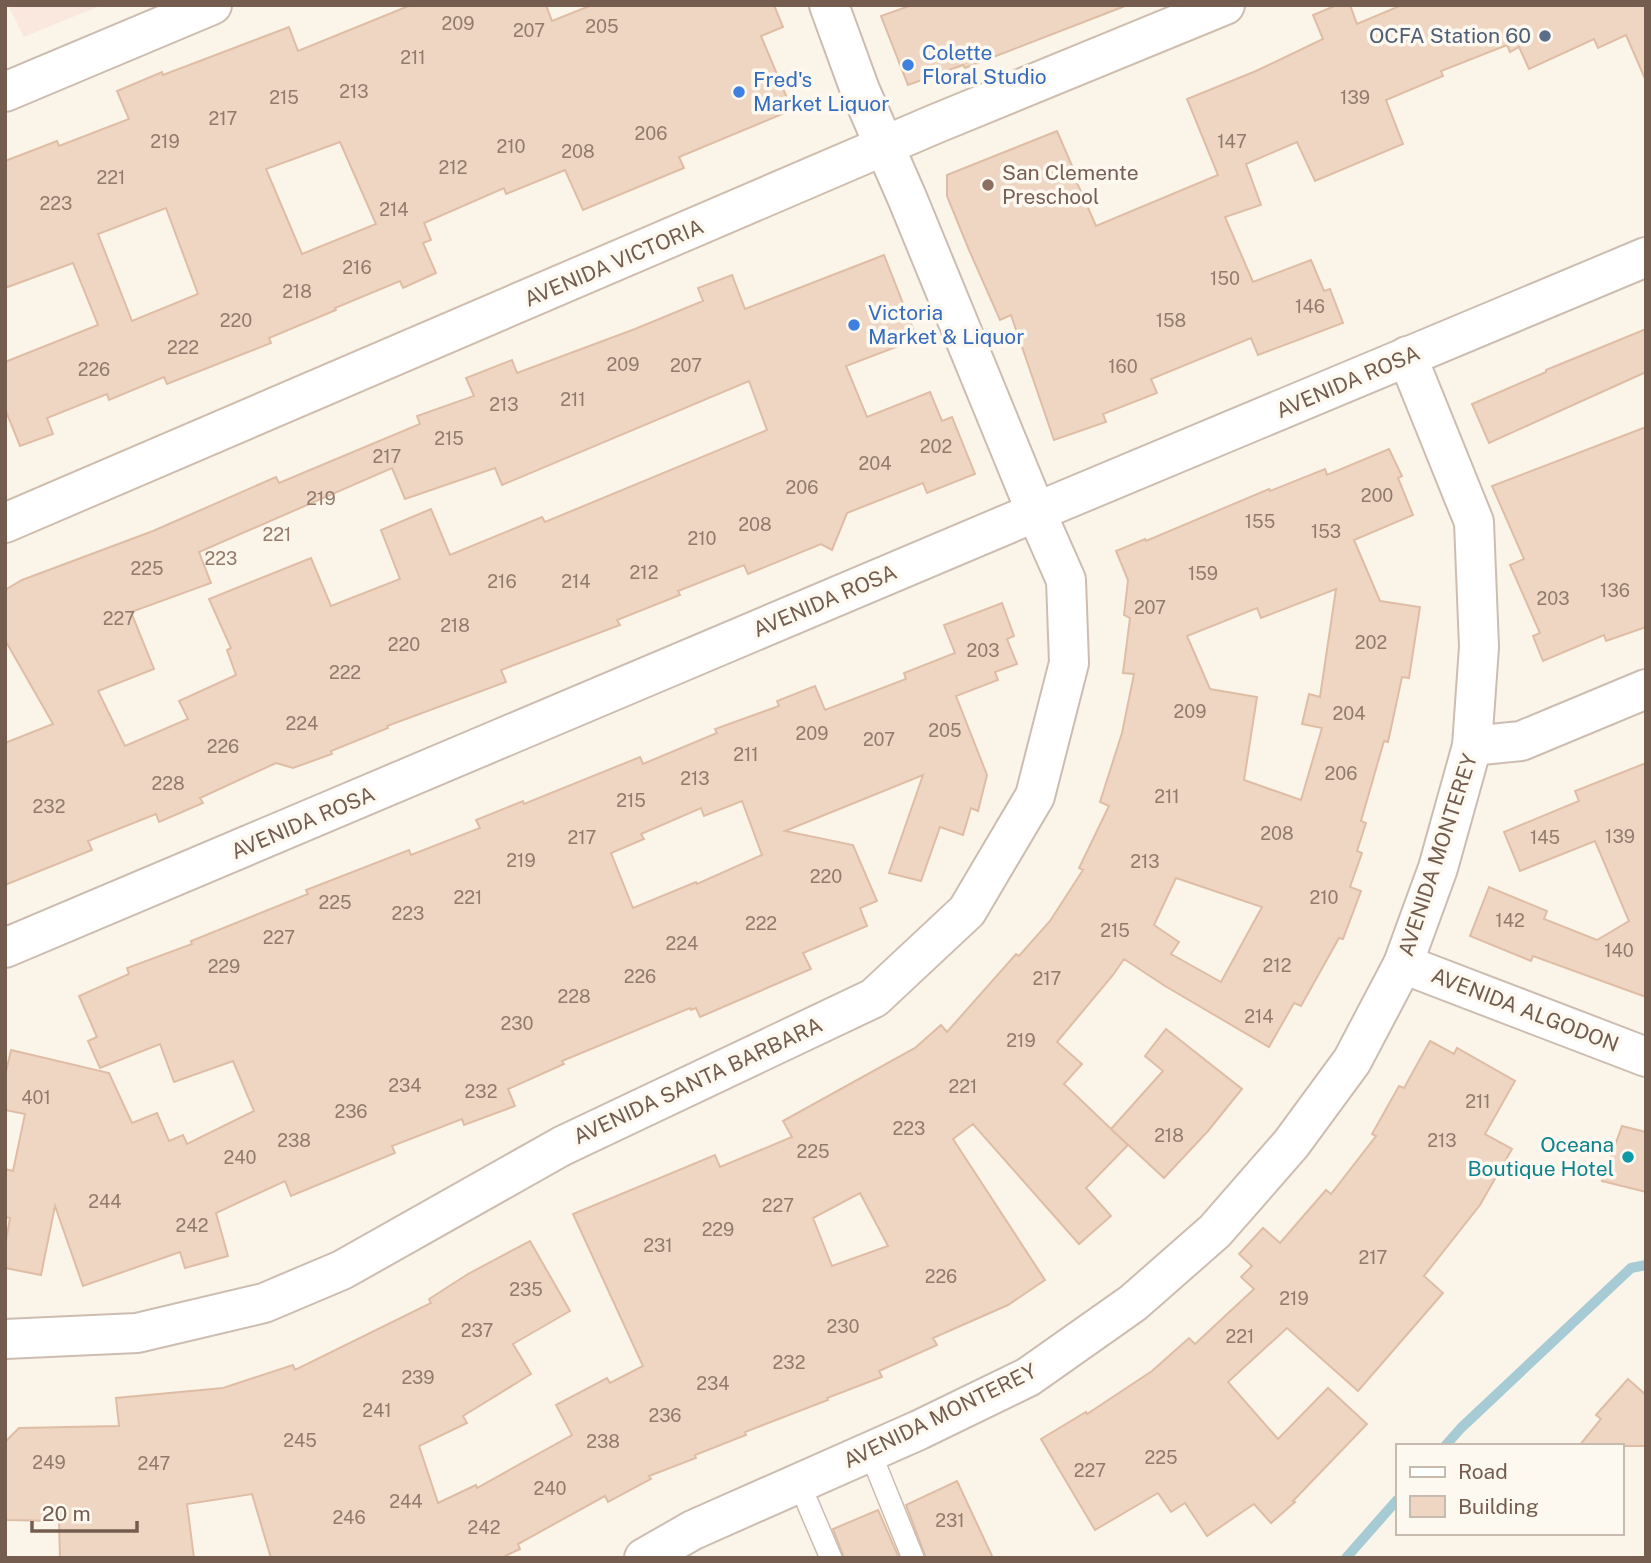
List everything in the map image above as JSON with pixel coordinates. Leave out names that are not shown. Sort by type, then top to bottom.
[{"type":"street","points":[[5,92],[212,5]]},
{"type":"street","name":"AVENIDA SANTA BARBARA","points":[[5,1339],[137,1334],[264,1303],[342,1270],[562,1146],[874,998],[967,911],[1035,796],[1069,663],[1066,580],[1035,512],[860,90],[829,5]]},
{"type":"street","name":"AVENIDA VICTORIA","points":[[5,523],[885,146],[1225,5]]},
{"type":"street","name":"AVENIDA ROSA","points":[[5,948],[1035,512],[1646,257]]},
{"type":"street","name":"AVENIDA MONTEREY","points":[[644,1558],[693,1530],[870,1452],[1028,1377],[1133,1303],[1216,1231],[1291,1144],[1352,1061],[1403,964],[1438,868],[1472,746],[1479,647],[1474,522],[1407,356]]},
{"type":"street","points":[[1472,746],[1521,741],[1646,689]]},
{"type":"street","name":"AVENIDA ALGODON","points":[[1403,964],[1646,1057]]},
{"type":"lane","points":[[870,1452],[913,1558]]},
{"type":"lane","points":[[799,1483],[831,1558]]},
{"type":"shaded area","points":[[8,5],[102,5],[24,37]]},
{"type":"building","points":[[411,5],[546,5],[552,21],[592,5],[774,5],[783,27],[761,36],[792,110],[679,157],[684,168],[583,210],[565,170],[506,194],[504,188],[424,223],[431,240],[423,243],[436,273],[403,288],[400,281],[269,338],[271,343],[167,384],[164,377],[109,400],[107,394],[47,418],[53,434],[20,446],[5,409],[5,362],[98,325],[73,263],[5,288],[5,161],[57,141],[59,146],[129,119],[117,91],[162,72],[163,75],[289,27],[298,51]],"holes":[[[340,142],[376,224],[302,254],[266,169]],[[166,208],[198,294],[132,321],[98,234]]]},
{"type":"building","points":[[912,5],[1125,6],[965,68],[963,65],[908,85],[881,16]]},
{"type":"building","points":[[1337,5],[1350,5],[1357,24],[1402,5],[1646,5],[1646,81],[1626,35],[1598,48],[1594,39],[1529,69],[1519,47],[1510,52],[1507,45],[1441,71],[1443,76],[1386,100],[1403,144],[1315,181],[1297,142],[1246,164],[1261,205],[1225,217],[1253,282],[1311,260],[1324,291],[1330,289],[1343,323],[1258,355],[1251,338],[1151,379],[1157,393],[1103,414],[1106,422],[1054,440],[1011,315],[1000,320],[947,196],[947,175],[1057,131],[1096,226],[1218,175],[1187,99],[1256,71],[1323,39],[1313,15]]},
{"type":"building","points":[[884,255],[917,339],[846,366],[867,417],[930,392],[942,421],[952,417],[975,474],[927,493],[923,483],[847,513],[832,550],[821,544],[748,574],[744,565],[678,591],[680,595],[617,620],[620,625],[501,670],[506,682],[387,726],[388,728],[331,751],[332,754],[293,768],[276,763],[200,798],[203,803],[159,822],[156,814],[88,841],[92,850],[5,885],[5,743],[53,724],[5,640],[5,590],[22,580],[153,531],[276,477],[279,483],[420,424],[417,416],[474,396],[466,378],[512,360],[517,373],[635,329],[703,301],[698,288],[732,275],[745,309]],"holes":[[[749,381],[767,430],[545,522],[542,517],[450,555],[431,509],[381,530],[400,579],[331,606],[311,558],[209,599],[231,648],[227,650],[236,675],[179,701],[188,719],[125,746],[98,691],[154,669],[131,612],[211,583],[199,552],[392,468],[405,499],[495,468],[502,485]]]},
{"type":"building","points":[[1646,329],[1646,372],[1489,443],[1472,404]]},
{"type":"building","points":[[1646,427],[1646,627],[1606,641],[1604,635],[1543,661],[1533,636],[1540,633],[1510,565],[1524,559],[1492,486]]},
{"type":"building","points":[[1389,449],[1402,476],[1398,478],[1413,515],[1354,540],[1380,601],[1420,607],[1409,678],[1402,677],[1388,742],[1384,741],[1361,821],[1366,823],[1357,851],[1362,853],[1350,887],[1361,891],[1343,939],[1339,938],[1301,1006],[1294,1003],[1269,1047],[1124,959],[1057,1042],[1082,1064],[1064,1084],[1128,1145],[1086,1188],[1111,1216],[1079,1244],[973,1124],[953,1139],[1045,1280],[1008,1305],[933,1338],[937,1345],[879,1371],[882,1377],[745,1432],[746,1435],[695,1455],[696,1458],[649,1476],[651,1479],[608,1502],[605,1496],[518,1544],[520,1549],[501,1558],[271,1558],[252,1494],[187,1504],[194,1558],[60,1558],[59,1521],[5,1520],[5,1442],[19,1428],[119,1426],[116,1398],[223,1388],[293,1365],[295,1370],[431,1303],[429,1299],[468,1274],[530,1241],[570,1311],[513,1344],[531,1374],[463,1416],[467,1423],[419,1446],[438,1503],[476,1485],[477,1488],[572,1435],[556,1405],[607,1378],[610,1383],[643,1366],[573,1214],[715,1155],[720,1167],[792,1137],[783,1121],[915,1048],[941,1025],[947,1032],[1016,954],[1019,956],[1050,921],[1083,870],[1079,868],[1109,806],[1100,802],[1122,733],[1134,674],[1123,673],[1130,618],[1124,615],[1128,580],[1116,551],[1269,489],[1270,491],[1325,469],[1327,475]],"holes":[[[1336,589],[1320,697],[1309,694],[1302,724],[1322,728],[1301,800],[1244,780],[1257,697],[1210,689],[1187,636],[1257,608],[1261,618]],[[1176,878],[1262,907],[1221,982],[1171,954],[1179,942],[1154,925]],[[860,1193],[888,1246],[832,1266],[813,1218]]]},
{"type":"building","points":[[1002,603],[1014,636],[1007,639],[1017,664],[995,672],[998,680],[956,696],[987,775],[978,811],[971,808],[963,835],[940,827],[921,881],[889,873],[923,775],[785,831],[853,845],[877,901],[860,908],[867,926],[803,953],[811,969],[700,1017],[696,1008],[690,1008],[562,1061],[564,1064],[508,1089],[515,1106],[464,1125],[462,1119],[392,1146],[395,1153],[291,1196],[285,1181],[216,1213],[228,1256],[185,1268],[180,1252],[83,1286],[55,1206],[41,1275],[5,1268],[5,1246],[10,1218],[5,1217],[5,1169],[13,1171],[25,1114],[5,1110],[5,1076],[11,1050],[109,1073],[132,1123],[157,1113],[169,1141],[183,1135],[187,1144],[254,1111],[233,1061],[174,1082],[160,1044],[100,1068],[88,1041],[97,1037],[79,996],[129,974],[127,968],[192,944],[191,941],[308,894],[306,890],[409,850],[411,855],[480,828],[476,820],[523,801],[524,804],[640,757],[643,764],[717,733],[715,729],[779,706],[777,701],[815,686],[825,710],[906,679],[904,673],[955,653],[944,625]],"holes":[[[742,801],[762,855],[697,884],[696,882],[633,908],[611,853],[644,839],[641,834],[701,808],[704,816]]]},
{"type":"building","points":[[1646,763],[1646,997],[1533,956],[1531,961],[1470,936],[1489,887],[1547,911],[1544,919],[1597,940],[1629,921],[1595,841],[1520,871],[1504,832],[1579,801],[1575,791]]},
{"type":"building","points":[[1166,1029],[1242,1089],[1208,1131],[1164,1178],[1111,1129],[1163,1071],[1145,1056]]},
{"type":"building","points":[[1430,1041],[1454,1054],[1457,1048],[1515,1081],[1485,1134],[1512,1149],[1480,1205],[1424,1276],[1443,1293],[1358,1391],[1287,1328],[1228,1382],[1278,1439],[1328,1388],[1367,1424],[1293,1501],[1295,1502],[1271,1523],[1254,1504],[1207,1536],[1185,1503],[1171,1512],[1158,1493],[1095,1530],[1041,1439],[1086,1412],[1087,1414],[1152,1371],[1189,1338],[1195,1344],[1254,1289],[1241,1277],[1252,1266],[1239,1254],[1263,1228],[1280,1243],[1326,1190],[1331,1194],[1376,1136],[1372,1134],[1399,1086],[1404,1088]]},
{"type":"building","name":"Oceana Boutique Hotel","points":[[1622,1126],[1646,1132],[1646,1192],[1602,1181]]},
{"type":"building","points":[[1628,1379],[1646,1395],[1646,1446],[1581,1444],[1601,1419],[1596,1415]]},
{"type":"building","points":[[957,1481],[993,1558],[926,1558],[906,1505]]},
{"type":"building","points":[[878,1510],[899,1558],[844,1558],[833,1529]]},
{"type":"waterway","points":[[1447,1444],[1631,1268],[1646,1265]]},
{"type":"waterway","points":[[1346,1558],[1396,1501]]},
{"type":"place","name":"OCFA Station 60","points":[[1545,36]]},
{"type":"place","name":"Colette Floral Studio","points":[[908,65]]},
{"type":"place","name":"Fred's Market Liquor","points":[[739,92]]},
{"type":"place","name":"San Clemente Preschool","points":[[988,185]]},
{"type":"place","name":"Victoria Market & Liquor","points":[[854,325]]},
{"type":"place","name":"Oceana Boutique Hotel","points":[[1628,1157]]}]
